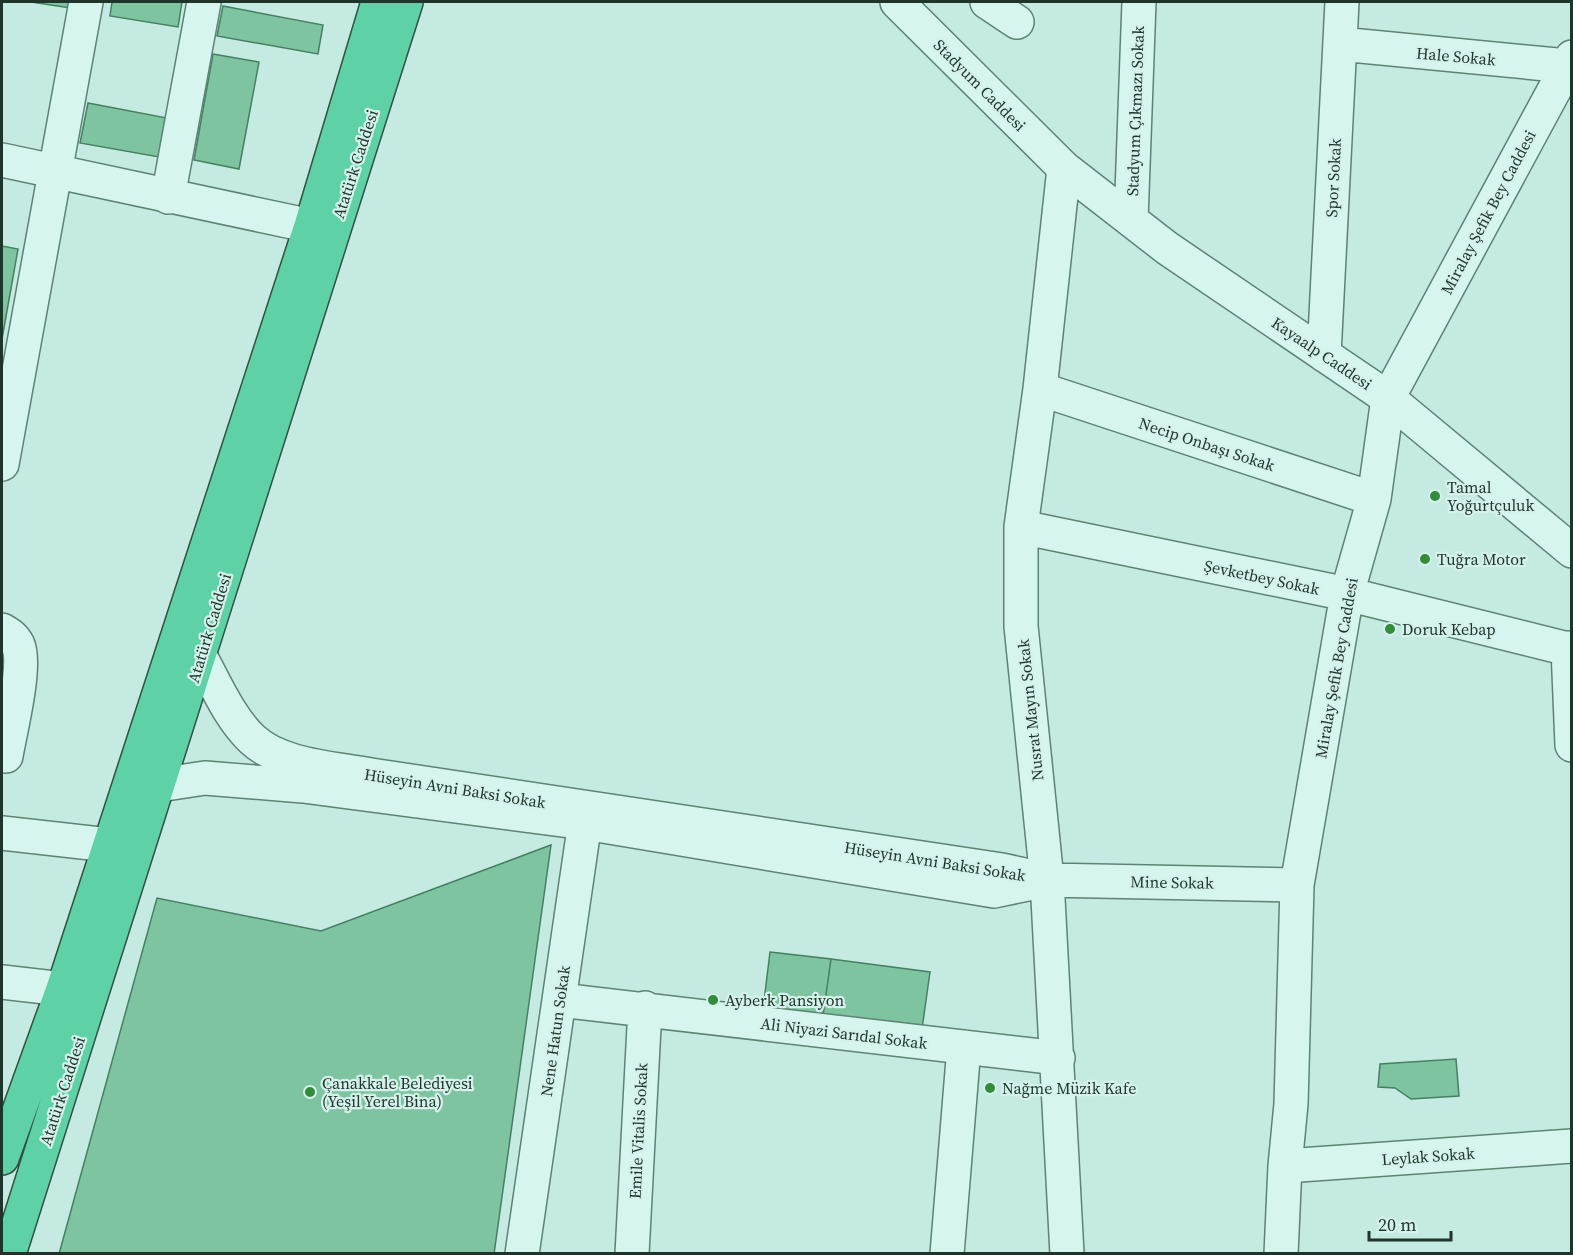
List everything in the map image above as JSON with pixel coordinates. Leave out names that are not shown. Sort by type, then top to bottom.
[{"type":"highway","name":"Atatürk Caddesi","points":[[2,1158],[63,989],[311,226],[378,2]]},
{"type":"highway","name":"Atatürk Caddesi","points":[[18,1246],[159,785],[406,2]]},
{"type":"street","points":[[2,464],[86,2]]},
{"type":"street","points":[[168,197],[204,2]]},
{"type":"street","name":"Stadyum Caddesi","points":[[897,2],[1064,168]]},
{"type":"street","points":[[987,2],[1017,21],[1017,2]]},
{"type":"street","name":"Stadyum Çıkmazı Sokak","points":[[1131,220],[1139,2]]},
{"type":"street","name":"Spor Sokak","points":[[1324,355],[1342,2]]},
{"type":"street","name":"Hale Sokak","points":[[1340,44],[1570,64]]},
{"type":"street","name":"Miralay Şefik Bey Caddesi","points":[[1281,1254],[1285,1166],[1291,1104],[1297,885],[1347,594],[1374,499],[1388,398],[1570,64]]},
{"type":"street","points":[[2,160],[311,226]]},
{"type":"street","name":"Kayaalp Caddesi","points":[[1064,168],[1167,248],[1388,398],[1572,551]]},
{"type":"street","name":"Nusrat Mayın Sokak","points":[[1064,168],[1040,389],[1021,527],[1021,626],[1047,880],[1067,1254]]},
{"type":"street","name":"Necip Onbaşı Sokak","points":[[1040,389],[1374,499]]},
{"type":"street","name":"Şevketbey Sokak","points":[[1021,527],[1347,594],[1570,649]]},
{"type":"street","points":[[2,630],[12,635],[19,646],[21,658],[6,756]]},
{"type":"street","points":[[1570,649],[1572,745]]},
{"type":"street","name":"Hüseyin Avni Baksi Sokak","points":[[200,656],[232,712],[252,739],[270,751],[283,770]]},
{"type":"street","name":"Hüseyin Avni Baksi Sokak","points":[[159,785],[283,770],[586,816],[994,891],[1047,880]]},
{"type":"street","name":"Nene Hatun Sokak","points":[[522,1254],[586,816]]},
{"type":"street","points":[[2,832],[109,845]]},
{"type":"street","name":"Mine Sokak","points":[[1047,880],[1297,885]]},
{"type":"street","points":[[2,982],[63,989]]},
{"type":"street","name":"Ali Niyazi Sarıdal Sokak","points":[[560,1000],[645,1008],[1058,1058]]},
{"type":"street","name":"Emile Vitalis Sokak","points":[[632,1254],[645,1008]]},
{"type":"street","points":[[947,1254],[964,1047]]},
{"type":"street","name":"Leylak Sokak","points":[[1285,1166],[1572,1146]]},
{"type":"building","points":[[31,2],[71,2],[70,8]]},
{"type":"building","points":[[112,2],[182,2],[178,27],[110,16]]},
{"type":"building","points":[[223,6],[323,25],[318,54],[217,36]]},
{"type":"building","points":[[213,54],[259,62],[239,169],[194,160]]},
{"type":"building","points":[[88,103],[167,118],[159,157],[80,143]]},
{"type":"building","points":[[2,246],[18,249],[2,339]]},
{"type":"building","name":"Çanakkale Belediyesi (Yeşil Yerel Bina)","points":[[551,845],[494,1254],[59,1254],[157,898],[321,931]]},
{"type":"building","points":[[770,952],[831,959],[823,1016],[763,1009]]},
{"type":"building","points":[[831,959],[930,972],[922,1029],[823,1016]]},
{"type":"building","points":[[1456,1059],[1459,1096],[1411,1099],[1395,1088],[1378,1087],[1380,1064]]},
{"type":"place","name":"Tamal Yoğurtçuluk","points":[[1435,496]]},
{"type":"place","name":"Tuğra Motor","points":[[1425,559]]},
{"type":"place","name":"Doruk Kebap","points":[[1390,629]]},
{"type":"place","name":"Ayberk Pansiyon","points":[[713,1000]]},
{"type":"place","name":"Nağme Müzik Kafe","points":[[990,1088]]},
{"type":"place","name":"Çanakkale Belediyesi (Yeşil Yerel Bina)","points":[[310,1092]]}]
